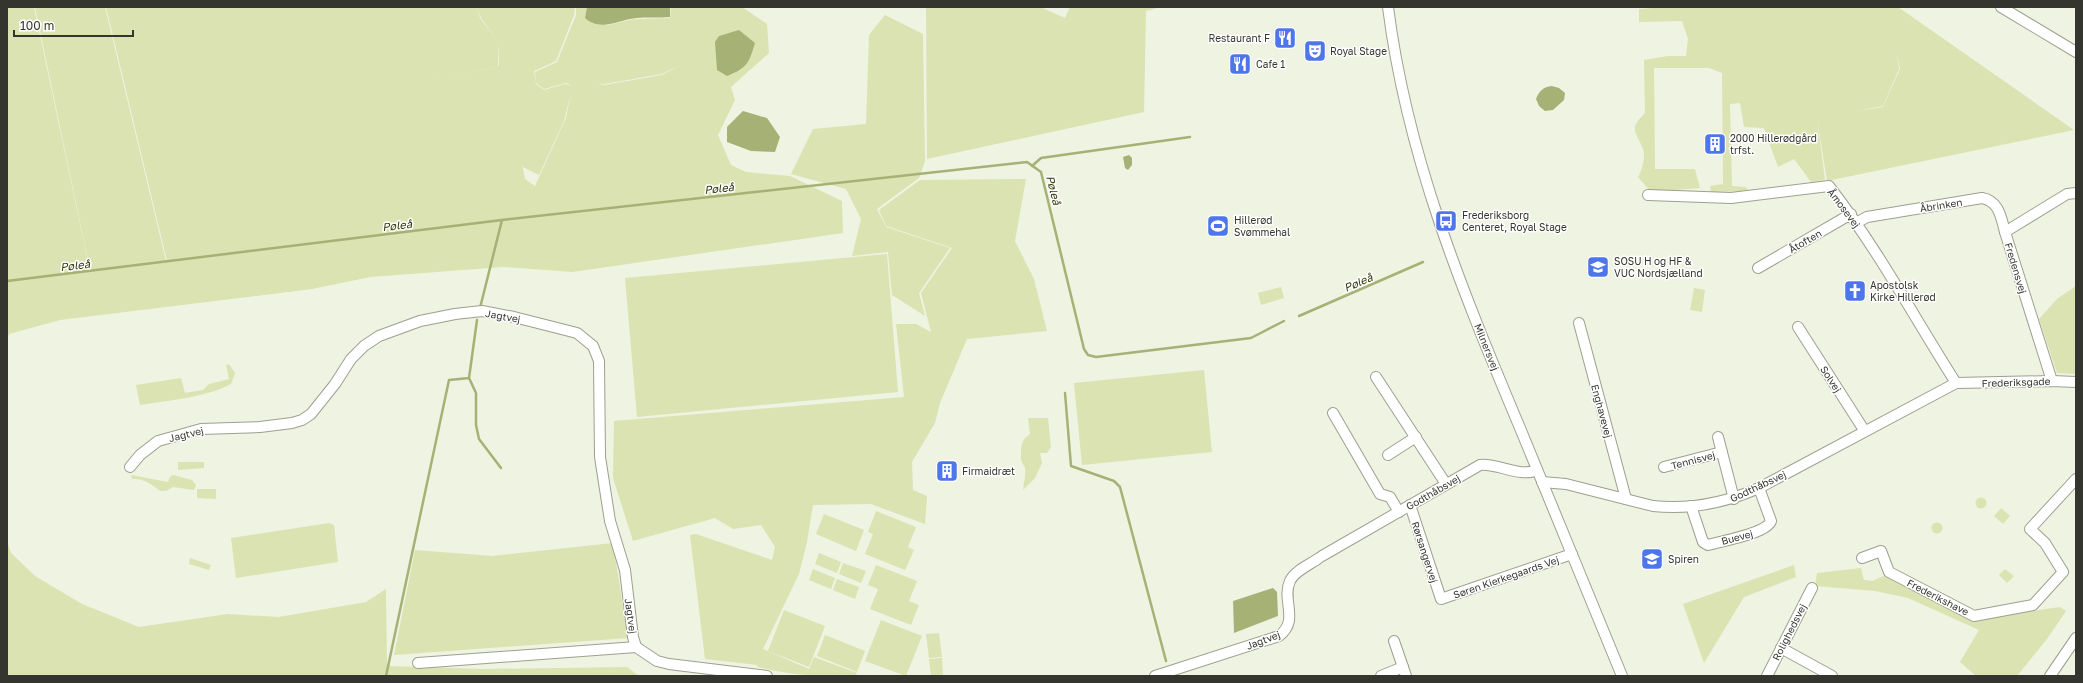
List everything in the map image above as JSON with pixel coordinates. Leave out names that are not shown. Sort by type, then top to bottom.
[{"type":"street","name":"Milnersvej","points":[[1388,7],[1399,80],[1410,127],[1437,217],[1481,334],[1622,676]]},
{"type":"street","points":[[2000,7],[2076,52]]},
{"type":"street","name":"Åmosevej","points":[[1648,196],[1731,198],[1829,186],[1854,219],[1956,383]]},
{"type":"street","name":"Fredensvej","points":[[2052,381],[2005,232],[2067,194],[2076,193]]},
{"type":"street","name":"Åbrinken","points":[[1854,219],[1982,198],[1993,202],[1998,209],[2005,232]]},
{"type":"street","name":"Åtoften","points":[[1758,268],[1854,219]]},
{"type":"street","name":"Jagtvej","points":[[130,467],[140,455],[158,441],[201,429],[260,427],[292,423],[302,420],[311,414],[335,384],[351,358],[364,346],[379,336],[420,321],[455,314],[482,312],[514,317],[577,333],[593,346],[599,361],[600,457],[610,521],[625,570],[633,636],[636,647]]},
{"type":"street","name":"Enghavevej","points":[[1579,323],[1626,499]]},
{"type":"street","name":"Solvej","points":[[1798,327],[1864,430]]},
{"type":"street","points":[[1376,377],[1446,484]]},
{"type":"street","name":"Frederiksgade","points":[[1956,383],[2076,382]]},
{"type":"street","name":"Godthåbsvej","points":[[1542,482],[1566,484],[1660,507],[1691,506],[1734,499],[1759,488],[1864,430],[1956,383]]},
{"type":"street","name":"Godthåbsvej","points":[[1333,413],[1380,494],[1390,497],[1399,512]]},
{"type":"street","points":[[1388,455],[1416,437]]},
{"type":"street","name":"Tennisvej","points":[[1718,437],[1734,499]]},
{"type":"street","name":"Tennisvej","points":[[1664,467],[1722,452]]},
{"type":"street","name":"Godthåbsvej","points":[[1321,557],[1480,465],[1490,464],[1525,472],[1537,470]]},
{"type":"street","name":"Frederikshave","points":[[1862,558],[1881,551],[1889,572],[1974,616],[2034,605],[2063,572],[2045,544],[2030,529],[2076,479]]},
{"type":"street","name":"Buevej","points":[[1691,506],[1703,542],[1708,545],[1756,532],[1768,526],[1771,521],[1759,488]]},
{"type":"street","name":"Rørsangervej","points":[[1410,505],[1441,599]]},
{"type":"street","name":"Søren Kierkegaards Vej","points":[[1441,599],[1572,554]]},
{"type":"street","name":"Jagtvej","points":[[1155,676],[1279,636],[1286,630],[1289,623],[1288,590],[1290,581],[1294,575],[1321,557]]},
{"type":"street","name":"Rolighedsvej","points":[[1767,676],[1812,588]]},
{"type":"street","points":[[2050,676],[2076,638]]},
{"type":"street","points":[[1381,676],[1405,672],[1394,641]]},
{"type":"street","name":"Jagtvej","points":[[418,663],[636,647],[657,661],[669,664],[767,676]]},
{"type":"street","points":[[1781,648],[1832,676]]},
{"type":"shaded area","points":[[7,7],[34,7],[90,271],[167,261],[106,7],[575,7],[574,15],[556,61],[534,71],[536,84],[544,90],[565,84],[572,86],[566,83],[544,89],[536,83],[535,72],[557,62],[576,15],[576,7],[587,7],[585,18],[608,25],[634,19],[670,18],[671,7],[742,7],[767,24],[769,53],[731,87],[735,100],[718,135],[731,165],[746,172],[790,176],[842,201],[843,233],[572,272],[503,267],[370,277],[312,289],[60,320],[9,334],[7,339]],"holes":[[[477,8],[481,18],[499,43],[480,18]],[[499,43],[499,66],[436,79],[498,66]],[[683,64],[662,75],[604,85],[598,83],[604,84],[662,74]],[[571,93],[566,118],[535,186],[525,179],[522,164],[523,167],[539,175],[564,121]]]},
{"type":"shaded area","points":[[35,7],[105,7],[166,261],[90,270]]},
{"type":"shaded area","points":[[587,7],[670,7],[670,17],[636,18],[603,25],[591,22],[585,18]]},
{"type":"shaded area","points":[[926,7],[1040,7],[1065,18],[1070,7],[1161,7],[1146,11],[1144,112],[927,159]]},
{"type":"shaded area","points":[[1666,7],[1898,7],[2074,130],[1827,181],[1817,118],[1825,180],[1811,182],[1794,159],[1778,167],[1764,128],[1744,127],[1740,103],[1730,104],[1732,186],[1746,187],[1749,191],[1711,192],[1710,186],[1723,184],[1722,73],[1709,68],[1654,68],[1655,169],[1695,169],[1700,188],[1651,192],[1638,177],[1644,159],[1644,152],[1635,131],[1637,123],[1645,113],[1644,60],[1668,56],[1686,56],[1688,39],[1682,21],[1639,22],[1639,9]],"holes":[[[1897,54],[1900,69],[1883,107],[1856,111],[1883,106],[1899,69]]]},
{"type":"shaded area","points":[[885,15],[923,34],[925,161],[919,178],[877,209],[886,227],[950,248],[919,293],[925,316],[892,295],[888,252],[852,256],[861,219],[846,189],[791,174],[813,129],[866,124],[869,35]]},
{"type":"shaded area","points":[[739,30],[755,43],[746,64],[739,70],[727,76],[717,70],[715,42],[719,36]]},
{"type":"shaded area","points":[[1552,86],[1559,88],[1565,93],[1564,100],[1553,110],[1545,111],[1539,106],[1536,99],[1542,90],[1546,87]]},
{"type":"shaded area","points":[[743,111],[767,118],[780,137],[775,152],[751,151],[727,142],[727,127]]},
{"type":"shaded area","points":[[1129,155],[1132,158],[1132,165],[1128,170],[1125,168],[1123,157]]},
{"type":"shaded area","points":[[1026,179],[1015,241],[1034,279],[1047,331],[967,339],[940,403],[935,423],[912,462],[913,490],[927,496],[925,524],[871,504],[813,505],[807,542],[799,574],[763,649],[809,669],[814,657],[857,673],[855,676],[818,676],[794,674],[770,670],[758,667],[757,665],[705,659],[690,535],[696,534],[772,560],[775,547],[761,525],[733,529],[715,518],[633,541],[613,478],[614,421],[904,397],[896,324],[916,324],[931,332],[921,293],[952,248],[886,226],[879,210],[920,180]]},
{"type":"shaded area","points":[[887,254],[898,392],[637,417],[625,278]]},
{"type":"shaded area","points":[[2076,286],[2076,374],[2057,373],[2039,319],[2057,299]]},
{"type":"shaded area","points":[[1281,287],[1284,298],[1261,305],[1258,293]]},
{"type":"shaded area","points":[[1694,288],[1705,290],[1702,312],[1690,310]]},
{"type":"shaded area","points":[[229,364],[235,373],[231,384],[199,395],[140,405],[136,385],[181,378],[185,393],[203,390],[209,384],[229,379],[226,365]]},
{"type":"shaded area","points":[[1204,370],[1212,452],[1082,465],[1074,383]]},
{"type":"shaded area","points":[[1028,418],[1048,418],[1051,447],[1047,453],[1040,453],[1042,463],[1035,478],[1023,490],[1025,468],[1021,460],[1021,448],[1024,439],[1030,434]]},
{"type":"shaded area","points":[[178,462],[204,462],[204,468],[178,470]]},
{"type":"shaded area","points":[[131,475],[168,482],[170,477],[173,475],[192,480],[196,485],[194,490],[173,487],[166,491],[160,491],[154,486],[140,479],[132,479]]},
{"type":"shaded area","points":[[197,489],[216,489],[216,499],[197,498]]},
{"type":"shaded area","points":[[1979,498],[1983,498],[1985,499],[1985,507],[1979,508],[1976,505],[1976,501]]},
{"type":"shaded area","points":[[2001,508],[2010,516],[2003,524],[1994,516]]},
{"type":"shaded area","points":[[876,511],[916,527],[908,547],[914,550],[905,570],[865,554],[873,534],[868,532]]},
{"type":"shaded area","points":[[824,514],[864,530],[856,551],[816,534]]},
{"type":"shaded area","points":[[1937,522],[1941,524],[1943,528],[1941,532],[1937,534],[1933,532],[1931,528],[1933,524]]},
{"type":"shaded area","points":[[329,523],[334,525],[338,562],[236,578],[231,538]]},
{"type":"shaded area","points":[[7,541],[11,553],[35,576],[82,604],[139,627],[228,614],[279,617],[366,602],[386,589],[387,666],[482,669],[627,667],[639,676],[7,676]]},
{"type":"shaded area","points":[[613,543],[628,638],[394,655],[415,550],[492,556]]},
{"type":"shaded area","points":[[819,553],[841,562],[837,573],[815,564]]},
{"type":"shaded area","points":[[190,558],[211,565],[209,570],[189,564]]},
{"type":"shaded area","points":[[843,563],[866,571],[861,583],[839,574]]},
{"type":"shaded area","points":[[876,565],[917,581],[909,601],[919,605],[911,625],[870,609],[878,589],[868,585]]},
{"type":"shaded area","points":[[1794,565],[1796,577],[1744,597],[1704,663],[1683,604]]},
{"type":"shaded area","points":[[1861,568],[1864,580],[1872,581],[1886,575],[1977,619],[2060,607],[2066,611],[2047,639],[2017,676],[1976,676],[1960,662],[1979,630],[1908,598],[1875,591],[1815,586],[1817,573]]},
{"type":"shaded area","points":[[813,569],[835,578],[831,589],[809,580]]},
{"type":"shaded area","points":[[2005,569],[2014,576],[2007,583],[1999,575]]},
{"type":"shaded area","points":[[837,579],[859,587],[855,599],[833,590]]},
{"type":"shaded area","points":[[1273,588],[1277,592],[1278,616],[1234,633],[1233,601]]},
{"type":"shaded area","points":[[784,610],[825,626],[809,667],[768,651]]},
{"type":"shaded area","points":[[881,620],[922,636],[906,676],[865,661]]},
{"type":"shaded area","points":[[939,633],[942,657],[929,658],[926,634]]},
{"type":"shaded area","points":[[825,635],[865,651],[857,672],[817,656]]},
{"type":"shaded area","points":[[942,658],[943,676],[931,676],[929,659]]},
{"type":"waterway","points":[[1032,166],[1041,158],[1190,137]]},
{"type":"waterway","name":"Pøleå","points":[[7,281],[502,220],[1027,162],[1041,172],[1084,349],[1088,355],[1096,357],[1251,338],[1284,321]]},
{"type":"waterway","points":[[480,308],[502,220]]},
{"type":"waterway","name":"Pøleå","points":[[1299,316],[1423,262]]},
{"type":"waterway","points":[[386,676],[449,380],[469,378],[477,320]]},
{"type":"waterway","points":[[469,378],[476,393],[476,425],[479,439],[501,468]]},
{"type":"waterway","points":[[1065,393],[1071,466],[1114,481],[1120,487],[1166,661]]},
{"type":"place","name":"Restaurant F","points":[[1285,38]]},
{"type":"place","name":"Royal Stage","points":[[1315,51]]},
{"type":"place","name":"Cafe 1","points":[[1240,64]]},
{"type":"place","name":"2000 Hillerødgård trfst.","points":[[1715,144]]},
{"type":"place","name":"Frederiksborg Centeret, Royal Stage","points":[[1446,221]]},
{"type":"place","name":"Hillerød Svømmehal","points":[[1218,226]]},
{"type":"place","name":"SOSU H og HF & VUC Nordsjælland","points":[[1598,267]]},
{"type":"place","name":"Apostolsk Kirke Hillerød","points":[[1855,291]]},
{"type":"place","name":"Firmaidræt","points":[[947,471]]},
{"type":"place","name":"Spiren","points":[[1652,559]]}]
